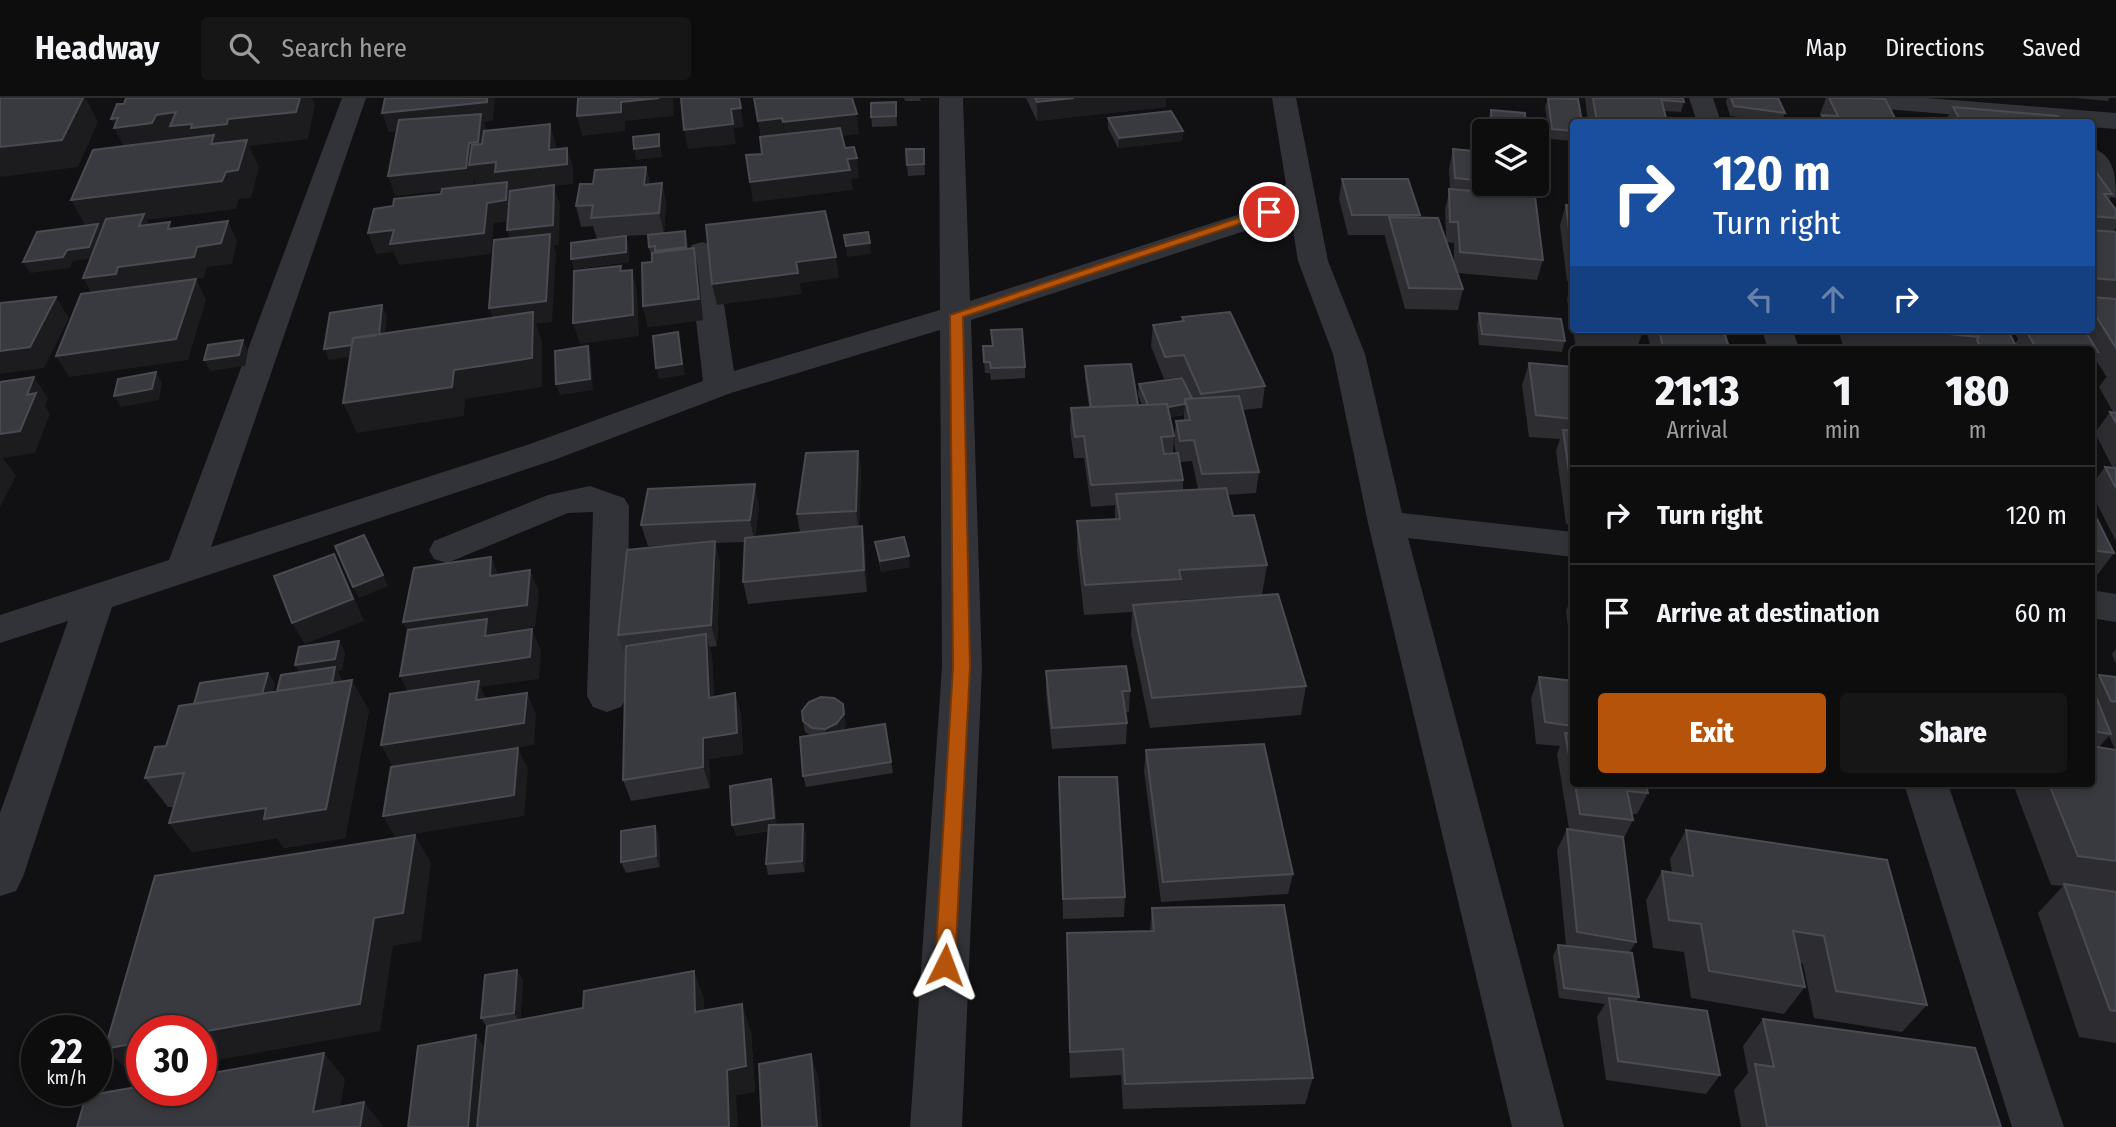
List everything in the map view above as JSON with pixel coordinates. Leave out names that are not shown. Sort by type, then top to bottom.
[{"type":"street","points":[[184,568],[354,98]]},
{"type":"street","points":[[936,1127],[962,667],[951,98]]},
{"type":"street","points":[[1283,98],[1313,261],[1349,354],[1386,523],[1538,1127]]},
{"type":"street","points":[[1701,98],[1708,119]]},
{"type":"street","points":[[1837,98],[2060,113],[2116,121]]},
{"type":"street","points":[[2095,161],[2116,190]]},
{"type":"street","points":[[0,629],[542,452],[720,386],[956,315],[1247,221],[1285,203],[1298,187]]},
{"type":"street","points":[[702,251],[720,386]]},
{"type":"street","points":[[542,452],[561,503]]},
{"type":"street","points":[[447,550],[561,503],[590,498],[611,506],[607,696]]},
{"type":"street","points":[[1386,523],[1570,544]]},
{"type":"street","points":[[0,877],[95,599]]},
{"type":"street","points":[[2095,605],[2116,608]]},
{"type":"street","points":[[1927,787],[2038,1127]]},
{"type":"building","points":[[0,98],[83,98],[62,140],[0,147]]},
{"type":"building","points":[[126,98],[300,98],[296,112],[228,119],[227,124],[191,128],[192,124],[170,126],[176,112],[156,115],[152,123],[114,128],[118,118],[111,119],[117,104],[124,104]]},
{"type":"building","points":[[385,98],[487,98],[487,102],[382,113]]},
{"type":"building","points":[[578,98],[659,98],[621,102],[621,112],[577,116]]},
{"type":"building","points":[[681,98],[739,98],[741,108],[731,109],[733,124],[684,130]]},
{"type":"building","points":[[754,98],[852,98],[857,114],[783,122],[782,118],[758,121]]},
{"type":"building","points":[[1035,98],[1074,98],[1037,102]]},
{"type":"building","points":[[1548,98],[1578,99],[1581,119],[1570,119],[1570,131],[1552,129]]},
{"type":"building","points":[[1593,98],[1661,98],[1666,119],[1596,119]]},
{"type":"building","points":[[1661,98],[1683,98],[1684,102],[1662,100]]},
{"type":"building","points":[[1731,98],[1778,98],[1785,113],[1734,106]]},
{"type":"building","points":[[1829,98],[1885,99],[1895,119],[1824,119],[1822,115],[1838,116]]},
{"type":"building","points":[[896,102],[896,116],[871,117],[871,103]]},
{"type":"building","points":[[1953,107],[2058,116],[2060,119],[1959,119]]},
{"type":"building","points":[[1491,110],[1525,113],[1525,119],[1492,119]]},
{"type":"building","points":[[1171,111],[1183,131],[1119,138],[1108,118]]},
{"type":"building","points":[[481,114],[478,142],[469,143],[466,168],[388,176],[399,120]]},
{"type":"building","points":[[550,124],[549,150],[567,148],[567,164],[495,172],[496,162],[469,165],[472,145],[482,144],[484,131]]},
{"type":"building","points":[[840,128],[845,148],[854,147],[857,158],[847,159],[850,170],[750,182],[746,155],[762,154],[760,137]]},
{"type":"building","points":[[659,134],[659,146],[634,149],[633,137]]},
{"type":"building","points":[[214,135],[211,144],[247,140],[238,170],[226,172],[222,181],[71,200],[93,150]]},
{"type":"building","points":[[906,149],[924,149],[924,164],[907,165]]},
{"type":"building","points":[[1453,149],[1472,151],[1472,180],[1455,178]]},
{"type":"building","points":[[646,167],[644,185],[662,183],[659,213],[591,218],[593,205],[576,206],[580,184],[593,184],[595,170]]},
{"type":"building","points":[[2095,172],[2112,194],[2104,194],[2116,210],[2116,218],[2095,216]]},
{"type":"building","points":[[1342,179],[1408,179],[1420,215],[1352,215]]},
{"type":"building","points":[[507,182],[506,200],[487,203],[484,233],[390,244],[394,230],[368,233],[374,209],[393,206],[394,199],[441,194],[442,189]]},
{"type":"building","points":[[554,185],[553,225],[507,230],[510,191]]},
{"type":"building","points":[[1449,189],[1472,191],[1472,196],[1535,196],[1543,260],[1460,252],[1458,222],[1450,222]]},
{"type":"building","points":[[1566,205],[1570,206],[1570,237]]},
{"type":"building","points":[[825,211],[836,257],[796,262],[798,273],[712,284],[706,225]]},
{"type":"building","points":[[144,214],[139,226],[170,222],[168,229],[228,221],[221,243],[197,247],[194,257],[118,267],[116,274],[83,278],[106,219]]},
{"type":"building","points":[[1389,217],[1438,218],[1463,289],[1409,288]]},
{"type":"building","points":[[98,224],[89,247],[67,250],[63,257],[23,262],[37,232]]},
{"type":"building","points":[[2095,230],[2116,232],[2116,280],[2095,278]]},
{"type":"building","points":[[685,231],[686,247],[655,251],[655,246],[649,247],[648,235]]},
{"type":"building","points":[[868,232],[870,243],[846,246],[844,235]]},
{"type":"building","points":[[550,234],[546,301],[489,308],[494,240]]},
{"type":"building","points":[[626,236],[626,252],[571,259],[571,243]]},
{"type":"building","points":[[694,248],[699,299],[643,306],[642,263],[652,262],[652,253]]},
{"type":"building","points":[[621,266],[620,271],[632,270],[633,315],[573,323],[574,271]]},
{"type":"building","points":[[196,279],[176,339],[56,356],[81,294]]},
{"type":"building","points":[[56,297],[30,347],[0,351],[1,303]]},
{"type":"building","points":[[2095,297],[2116,299],[2116,348],[2095,314]]},
{"type":"building","points":[[382,305],[379,335],[353,338],[352,345],[324,349],[330,313]]},
{"type":"building","points":[[533,312],[532,358],[454,370],[452,387],[343,403],[353,338]]},
{"type":"building","points":[[1230,312],[1265,386],[1201,394],[1184,355],[1165,357],[1153,325],[1184,321],[1182,317]]},
{"type":"building","points":[[1479,313],[1561,319],[1565,341],[1482,334]]},
{"type":"building","points":[[1022,329],[1025,367],[991,368],[990,362],[984,362],[983,346],[993,346],[991,330]]},
{"type":"building","points":[[678,332],[682,364],[656,368],[653,336]]},
{"type":"building","points":[[1660,333],[1724,333],[1729,346],[1663,346]]},
{"type":"building","points":[[1939,333],[1977,333],[1979,337]]},
{"type":"building","points":[[1977,333],[2009,333],[2016,346],[1980,346],[1977,340]]},
{"type":"building","points":[[2027,333],[2086,333],[2094,346],[2035,346]]},
{"type":"building","points":[[243,340],[239,355],[204,360],[208,345]]},
{"type":"building","points":[[588,346],[590,379],[556,384],[555,351]]},
{"type":"building","points":[[1529,363],[1570,367],[1570,419],[1536,415]]},
{"type":"building","points":[[1131,364],[1138,405],[1091,407],[1085,366]]},
{"type":"building","points":[[156,372],[152,389],[114,396],[118,379]]},
{"type":"building","points":[[34,377],[27,395],[36,393],[20,431],[0,434],[0,382]]},
{"type":"building","points":[[1182,378],[1192,398],[1185,399],[1185,404],[1168,407],[1167,404],[1148,405],[1139,384]]},
{"type":"building","points":[[1239,396],[1259,472],[1202,474],[1194,440],[1180,441],[1176,421],[1190,420],[1185,399]]},
{"type":"building","points":[[1167,404],[1174,436],[1161,437],[1164,454],[1178,453],[1183,480],[1091,485],[1084,436],[1075,437],[1071,408]]},
{"type":"building","points":[[1563,430],[1570,431],[1570,479]]},
{"type":"building","points":[[858,451],[856,511],[797,514],[806,453]]},
{"type":"building","points":[[2105,467],[2116,468],[2116,488]]},
{"type":"building","points":[[755,484],[750,520],[641,525],[648,489]]},
{"type":"building","points":[[1226,488],[1233,516],[1254,515],[1267,565],[1179,570],[1181,579],[1085,585],[1077,521],[1120,519],[1116,494]]},
{"type":"building","points":[[2095,519],[2097,519],[2114,553],[2095,551]]},
{"type":"building","points":[[862,526],[864,570],[743,582],[745,538]]},
{"type":"building","points":[[364,535],[383,575],[353,587],[335,546]]},
{"type":"building","points":[[904,537],[909,556],[880,561],[875,542]]},
{"type":"building","points":[[715,541],[711,625],[618,635],[627,550]]},
{"type":"building","points":[[334,554],[353,599],[292,623],[274,576]]},
{"type":"building","points":[[491,557],[490,576],[530,570],[527,605],[403,622],[414,568]]},
{"type":"building","points":[[1278,594],[1306,686],[1152,698],[1133,605]]},
{"type":"building","points":[[487,619],[485,636],[532,629],[530,657],[400,676],[408,630]]},
{"type":"building","points":[[706,634],[709,698],[735,693],[737,733],[703,738],[703,767],[623,780],[626,646]]},
{"type":"building","points":[[339,641],[335,659],[295,665],[299,647]]},
{"type":"building","points":[[1126,666],[1130,691],[1122,691],[1127,723],[1052,728],[1046,671]]},
{"type":"building","points":[[335,667],[332,683],[277,691],[281,675]]},
{"type":"building","points":[[268,673],[262,694],[194,704],[200,683]]},
{"type":"building","points":[[2099,675],[2116,677],[2116,702],[2111,701]]},
{"type":"building","points":[[1539,677],[1570,681],[1570,726],[1545,722]]},
{"type":"building","points":[[352,680],[326,809],[264,819],[266,808],[169,823],[184,773],[145,778],[155,747],[166,746],[179,706]]},
{"type":"building","points":[[479,681],[476,700],[527,693],[524,723],[381,745],[390,694]]},
{"type":"building","points":[[2095,694],[2111,734],[2095,732]]},
{"type":"building","points":[[821,697],[834,698],[843,704],[844,714],[836,724],[825,729],[812,728],[803,721],[802,711],[809,702]]},
{"type":"building","points":[[885,724],[891,762],[803,776],[800,737]]},
{"type":"building","points":[[1565,733],[1570,734],[1570,760]]},
{"type":"building","points":[[1264,744],[1293,874],[1163,882],[1146,750]]},
{"type":"building","points":[[2095,747],[2116,750],[2116,861],[2078,856],[2050,787],[2095,787]]},
{"type":"building","points":[[518,748],[514,795],[383,816],[391,767]]},
{"type":"building","points":[[1059,777],[1117,777],[1125,897],[1063,899]]},
{"type":"building","points":[[771,779],[774,818],[732,825],[730,786]]},
{"type":"building","points":[[1576,787],[1647,787],[1648,793],[1627,791],[1633,820],[1580,814]]},
{"type":"building","points":[[803,824],[802,861],[766,864],[769,825]]},
{"type":"building","points":[[655,826],[656,856],[621,862],[621,831]]},
{"type":"building","points":[[1567,829],[1623,837],[1636,942],[1577,932]]},
{"type":"building","points":[[1686,830],[1887,860],[1927,1005],[1836,991],[1824,936],[1793,931],[1805,987],[1709,971],[1701,924],[1669,920],[1662,871],[1693,876]]},
{"type":"building","points":[[415,835],[403,913],[374,918],[360,1004],[217,1029],[217,1015],[126,1015],[126,1045],[112,1048],[112,1025],[155,876]]},
{"type":"building","points":[[2064,884],[2116,892],[2116,1011],[2110,1010]]},
{"type":"building","points":[[1284,905],[1313,1078],[1125,1084],[1123,1049],[1070,1052],[1067,933],[1154,931],[1152,908]]},
{"type":"building","points":[[1558,945],[1632,953],[1639,997],[1564,988]]},
{"type":"building","points":[[517,970],[514,1013],[481,1018],[485,975]]},
{"type":"building","points":[[694,971],[695,1012],[742,1004],[746,1066],[727,1070],[729,1127],[477,1127],[487,1026],[583,1008],[584,991]]},
{"type":"building","points":[[1609,998],[1707,1011],[1720,1075],[1618,1061]]},
{"type":"building","points":[[1763,1019],[1975,1048],[2001,1127],[1767,1127],[1755,1064],[1774,1067]]},
{"type":"building","points":[[476,1035],[468,1127],[408,1127],[418,1046]]},
{"type":"building","points":[[324,1053],[313,1112],[364,1102],[360,1127],[77,1127],[83,1106],[112,1106],[112,1091],[126,1089],[126,1106],[217,1106],[217,1072]]},
{"type":"building","points":[[811,1054],[817,1127],[762,1127],[759,1064]]},
{"type":"route","points":[[945,965],[962,667],[956,315],[1269,212]]}]
